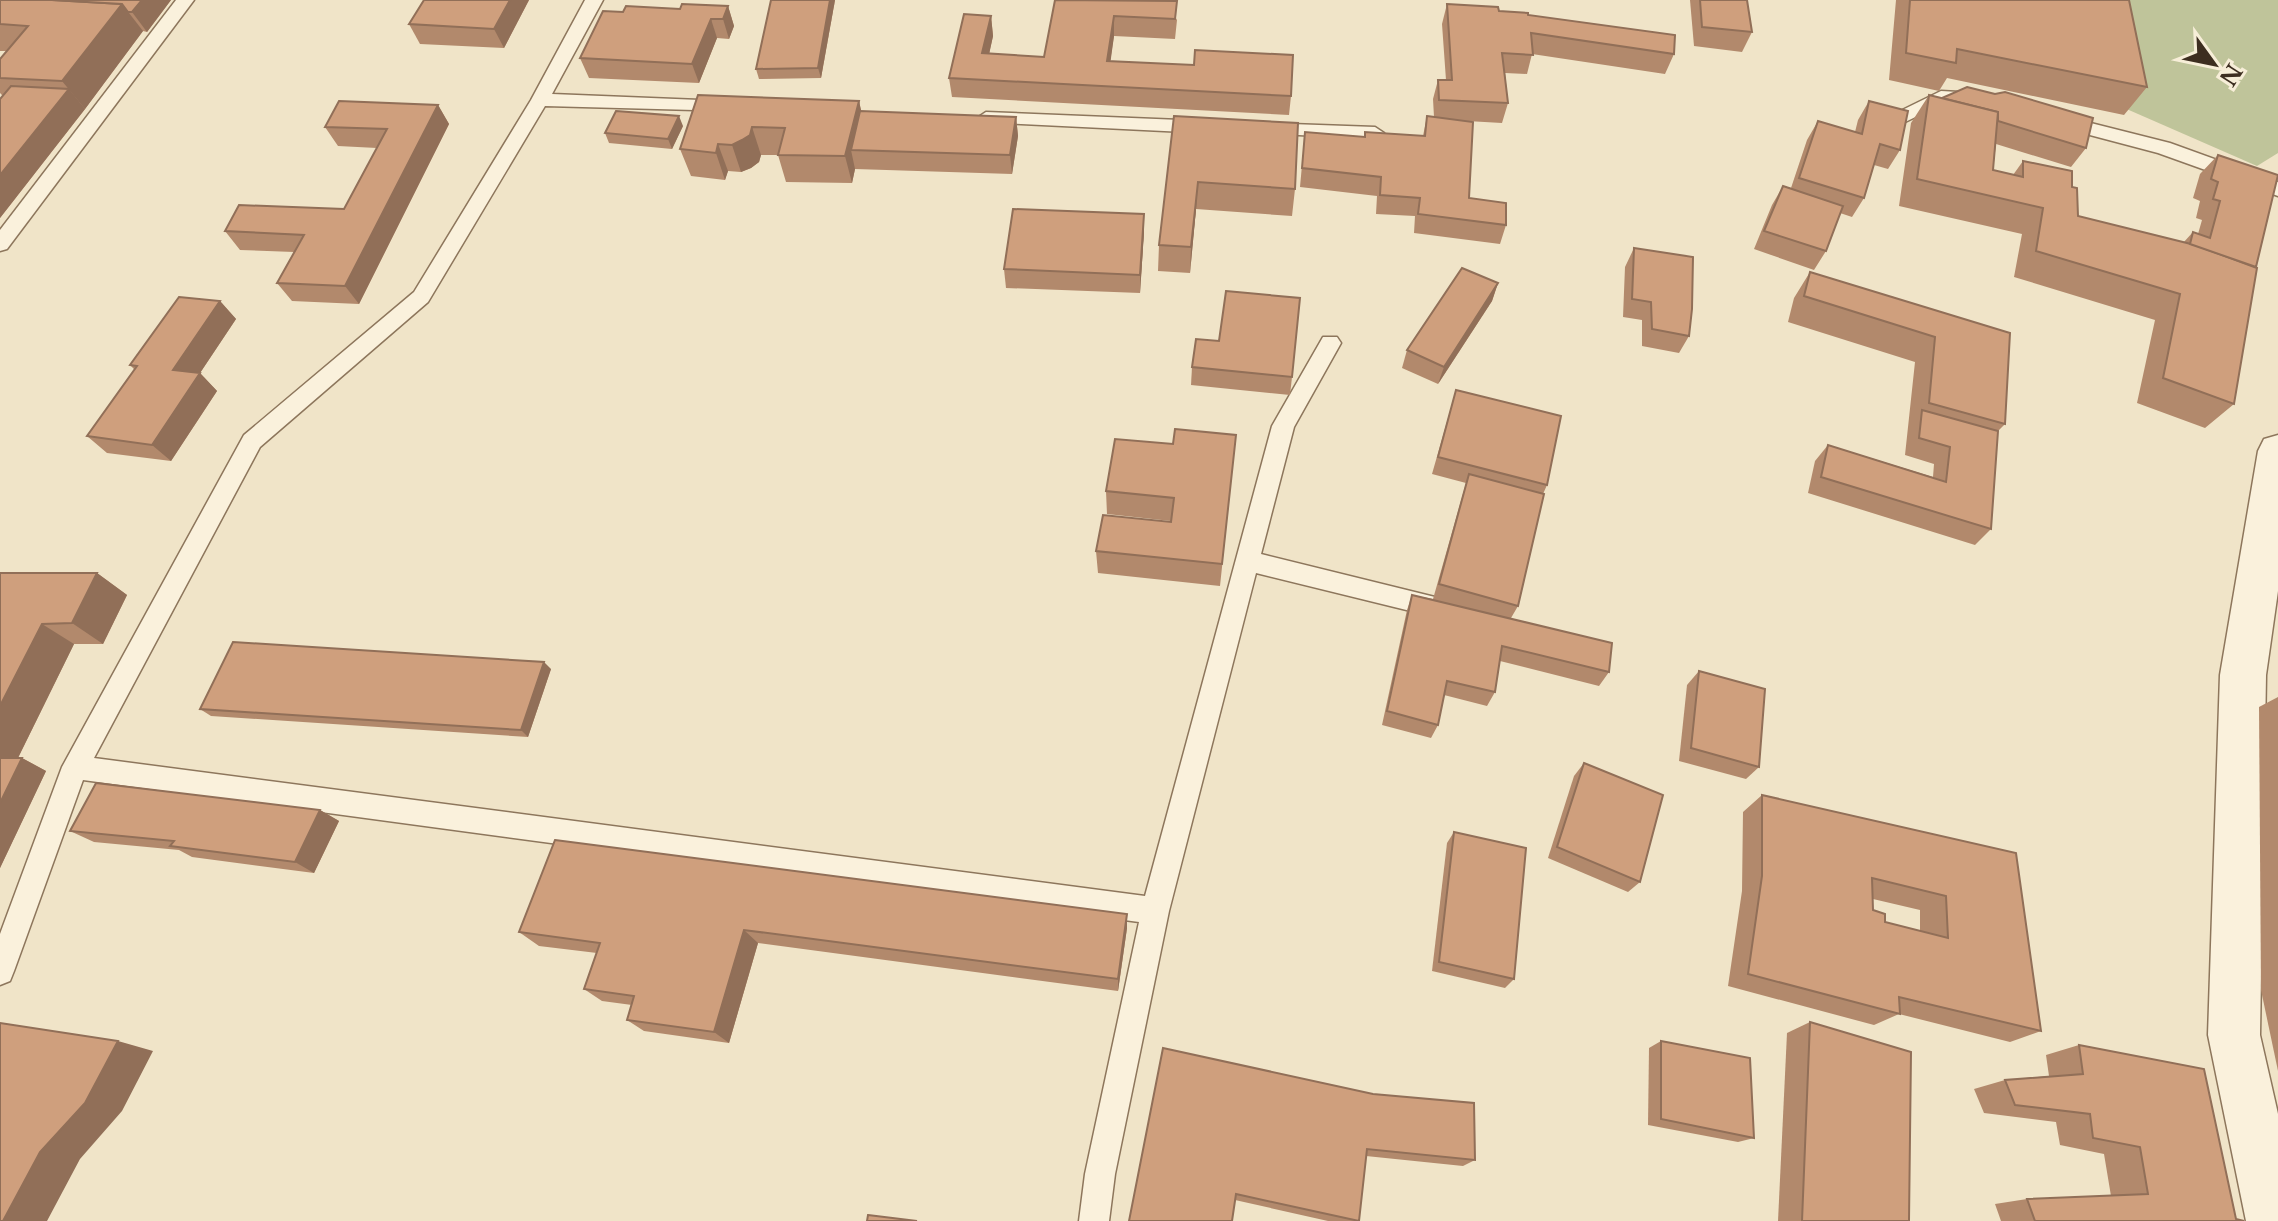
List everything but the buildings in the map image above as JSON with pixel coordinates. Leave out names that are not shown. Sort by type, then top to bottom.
[{"type":"street","points":[[2274,1221],[2234,1035],[2243,675],[2278,451]]},
{"type":"lane","points":[[0,244],[185,0]]},
{"type":"lane","points":[[2,964],[75,767],[252,441],[421,297],[540,100],[594,0]]},
{"type":"lane","points":[[1895,121],[1941,97],[1968,97],[1998,105]]},
{"type":"lane","points":[[540,100],[745,108]]},
{"type":"lane","points":[[2043,116],[2163,148],[2278,189]]},
{"type":"lane","points":[[965,117],[1218,127]]},
{"type":"lane","points":[[1249,128],[1375,133]]},
{"type":"lane","points":[[1094,1221],[1100,1174],[1155,911],[1283,426],[1330,343]]},
{"type":"lane","points":[[1247,561],[1464,614]]},
{"type":"lane","points":[[75,767],[1155,911]]},
{"type":"green space","points":[[2108,0],[2278,0],[2278,153],[2257,166],[2122,107]]}]
